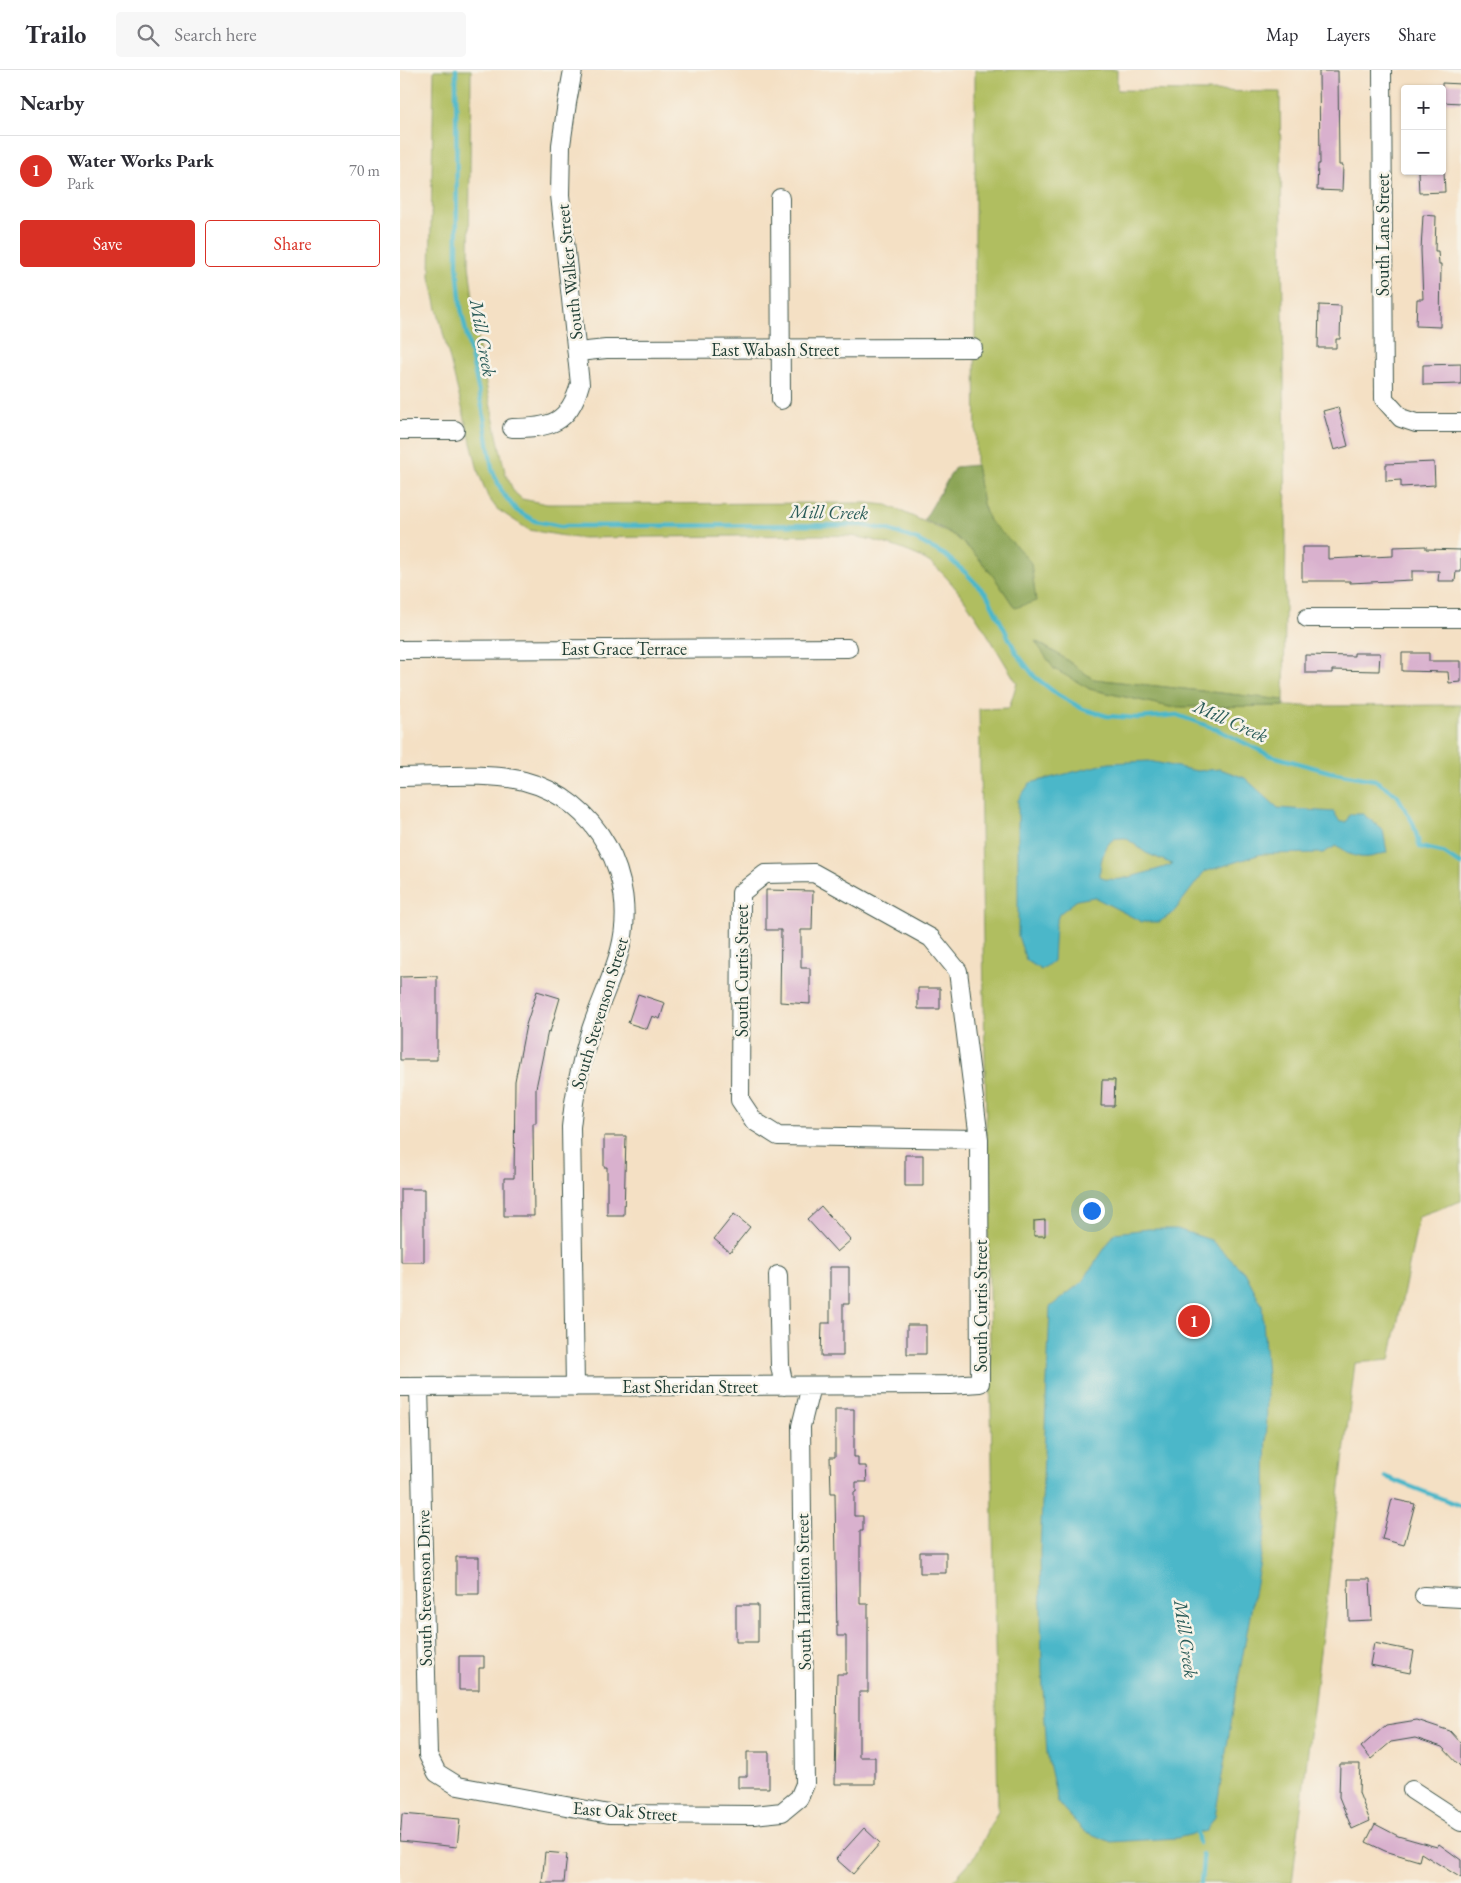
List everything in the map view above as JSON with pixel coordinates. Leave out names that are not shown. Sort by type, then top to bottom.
[{"type":"street","name":"South Walker Street","points":[[512,428],[538,428],[553,423],[566,414],[576,400],[580,384],[560,195],[561,146],[573,70]]},
{"type":"street","name":"South Lane Street","points":[[1382,70],[1384,399],[1401,418],[1416,423],[1461,423]]},
{"type":"street","points":[[780,198],[781,400]]},
{"type":"street","name":"East Wabash Street","points":[[578,352],[606,349],[973,348]]},
{"type":"street","points":[[400,430],[455,430]]},
{"type":"street","points":[[1307,618],[1461,618]]},
{"type":"street","name":"East Grace Terrace","points":[[400,650],[848,648]]},
{"type":"street","name":"South Stevenson Street","points":[[400,777],[500,777],[525,781],[549,790],[577,808],[595,827],[616,861],[625,909],[624,933],[620,951],[588,1037],[574,1096],[571,1128],[575,1387]]},
{"type":"street","name":"South Curtis Street","points":[[979,1139],[778,1136],[754,1121],[740,1100],[741,893],[765,874],[814,873],[931,938],[958,971],[979,1139],[980,1383]]},
{"type":"street","points":[[778,1275],[780,1366],[784,1386]]},
{"type":"street","name":"East Sheridan Street","points":[[400,1387],[811,1386],[980,1383]]},
{"type":"street","name":"South Hamilton Street","points":[[799,1798],[805,1784],[801,1426],[811,1386]]},
{"type":"street","name":"South Stevenson Drive","points":[[419,1387],[428,1755],[437,1773],[448,1780]]},
{"type":"street","points":[[1424,1596],[1461,1598]]},
{"type":"street","name":"East Oak Street","points":[[448,1780],[458,1786],[609,1814],[754,1815],[782,1812],[799,1798]]},
{"type":"street","points":[[1412,1790],[1461,1822]]},
{"type":"green space","points":[[434,70],[471,70],[469,265],[480,356],[505,472],[514,492],[522,499],[547,504],[867,503],[887,505],[954,535],[973,552],[995,578],[1015,608],[1001,533],[989,521],[983,504],[976,465],[975,70],[1117,70],[1117,90],[1280,92],[1286,524],[1284,700],[1093,679],[1036,641],[1089,689],[1170,707],[1461,705],[1461,1201],[1419,1216],[1390,1360],[1355,1363],[1292,1883],[951,1883],[976,1855],[998,1811],[979,709],[1009,708],[1017,683],[975,615],[950,581],[937,568],[924,559],[892,546],[858,537],[820,535],[576,538],[529,530],[497,509],[488,497],[479,474],[430,277]]},
{"type":"green space","points":[[976,465],[983,504],[989,521],[1031,563],[1036,601],[1015,608],[995,579],[964,543],[944,529],[924,520],[955,467]]},
{"type":"green space","points":[[1035,641],[1061,656],[1093,679],[1284,700],[1284,706],[1170,707],[1090,689],[1054,669]]},
{"type":"water","points":[[1149,761],[1197,771],[1220,769],[1245,778],[1278,808],[1334,812],[1340,822],[1346,822],[1350,814],[1363,814],[1383,830],[1387,852],[1359,857],[1336,846],[1323,853],[1261,854],[1204,872],[1173,913],[1159,922],[1142,922],[1094,897],[1077,900],[1059,914],[1055,926],[1053,961],[1041,970],[1026,960],[1018,936],[1018,800],[1030,783],[1109,763]],"holes":[[[1126,838],[1146,853],[1172,864],[1121,879],[1104,879],[1100,876],[1100,867],[1107,845],[1114,839]]]},
{"type":"water","points":[[1148,1229],[1177,1229],[1211,1240],[1246,1274],[1262,1305],[1267,1378],[1266,1528],[1215,1817],[1206,1831],[1177,1838],[1111,1842],[1084,1831],[1058,1803],[1047,1754],[1042,1672],[1040,1551],[1050,1307],[1082,1282],[1115,1233]]},
{"type":"building","points":[[1319,71],[1338,71],[1339,165],[1343,165],[1342,191],[1317,190],[1318,164],[1320,164]]},
{"type":"building","points":[[1442,83],[1461,84],[1461,103],[1446,102],[1446,85],[1442,85]]},
{"type":"building","points":[[1418,175],[1444,175],[1445,192],[1419,193]]},
{"type":"building","points":[[1423,215],[1436,216],[1435,251],[1438,251],[1439,264],[1441,264],[1440,327],[1416,326],[1417,299],[1423,299],[1421,250]]},
{"type":"building","points":[[1319,305],[1341,306],[1340,339],[1336,339],[1336,348],[1318,348]]},
{"type":"building","points":[[1461,364],[1461,384],[1423,385],[1423,365]]},
{"type":"building","points":[[1338,407],[1348,446],[1334,450],[1323,411]]},
{"type":"building","points":[[1434,462],[1435,485],[1401,487],[1401,480],[1386,481],[1386,464]]},
{"type":"building","points":[[1426,546],[1426,549],[1461,550],[1461,572],[1456,572],[1455,581],[1438,581],[1439,571],[1412,571],[1412,580],[1350,583],[1350,581],[1302,581],[1302,547],[1328,547],[1328,559],[1393,556],[1393,547]]},
{"type":"building","points":[[1354,653],[1380,653],[1379,671],[1332,670],[1332,673],[1305,673],[1305,655],[1354,656]]},
{"type":"building","points":[[1402,653],[1429,653],[1429,661],[1461,661],[1461,682],[1449,683],[1448,672],[1402,671]]},
{"type":"building","points":[[766,890],[813,891],[812,930],[801,930],[801,968],[810,968],[810,1004],[780,1002],[781,930],[766,930]]},
{"type":"building","points":[[437,976],[437,1060],[400,1060],[400,977]]},
{"type":"building","points":[[918,988],[940,988],[940,1009],[918,1009]]},
{"type":"building","points":[[537,991],[560,998],[550,1032],[548,1031],[536,1088],[536,1123],[533,1123],[534,1216],[504,1216],[504,1178],[514,1178],[515,1081],[526,1025]]},
{"type":"building","points":[[638,994],[665,1003],[660,1019],[652,1016],[647,1029],[628,1023]]},
{"type":"building","points":[[1102,1080],[1115,1080],[1114,1106],[1101,1106]]},
{"type":"building","points":[[604,1136],[626,1136],[624,1215],[607,1215],[607,1167],[604,1167]]},
{"type":"building","points":[[905,1155],[923,1155],[923,1186],[905,1186]]},
{"type":"building","points":[[401,1189],[424,1189],[424,1262],[401,1262]]},
{"type":"building","points":[[821,1206],[851,1240],[837,1252],[807,1219]]},
{"type":"building","points":[[734,1214],[750,1227],[730,1252],[714,1239]]},
{"type":"building","points":[[1045,1220],[1045,1236],[1034,1236],[1034,1221]]},
{"type":"building","points":[[830,1267],[849,1267],[849,1304],[843,1304],[843,1356],[821,1356],[822,1323],[830,1323]]},
{"type":"building","points":[[907,1325],[926,1325],[926,1354],[907,1354]]},
{"type":"building","points":[[835,1409],[854,1409],[854,1457],[858,1457],[858,1466],[866,1466],[867,1482],[856,1482],[856,1492],[854,1492],[854,1516],[863,1516],[863,1531],[860,1531],[860,1604],[868,1604],[868,1692],[859,1692],[859,1757],[875,1757],[875,1784],[835,1784],[837,1674],[846,1674],[846,1636],[837,1636],[835,1493],[831,1493],[830,1457],[835,1457]]},
{"type":"building","points":[[1392,1499],[1415,1504],[1404,1545],[1382,1539]]},
{"type":"building","points":[[920,1552],[946,1552],[946,1573],[920,1573]]},
{"type":"building","points":[[456,1557],[479,1557],[479,1594],[456,1594]]},
{"type":"building","points":[[1348,1579],[1370,1579],[1372,1620],[1349,1621]]},
{"type":"building","points":[[736,1605],[758,1605],[758,1642],[736,1642]]},
{"type":"building","points":[[1374,1643],[1414,1651],[1410,1673],[1370,1665]]},
{"type":"building","points":[[459,1656],[484,1656],[484,1668],[479,1668],[479,1690],[459,1690]]},
{"type":"building","points":[[1417,1720],[1450,1731],[1461,1743],[1461,1767],[1442,1747],[1415,1738],[1391,1742],[1371,1759],[1361,1747],[1386,1725]]},
{"type":"building","points":[[747,1752],[769,1752],[769,1788],[738,1788],[738,1776],[747,1776]]},
{"type":"building","points":[[1340,1764],[1360,1764],[1359,1793],[1370,1821],[1352,1829],[1339,1797]]},
{"type":"building","points":[[402,1814],[460,1819],[457,1847],[400,1841]]},
{"type":"building","points":[[1375,1824],[1398,1836],[1437,1847],[1439,1844],[1461,1860],[1461,1878],[1421,1853],[1419,1861],[1385,1851],[1366,1842]]},
{"type":"building","points":[[864,1828],[880,1843],[853,1874],[836,1859]]},
{"type":"building","points":[[545,1852],[567,1854],[564,1883],[542,1883]]},
{"type":"waterway","name":"Mill Creek","points":[[456,70],[457,265],[461,308],[483,411],[492,469],[502,492],[516,510],[535,521],[561,526],[861,525],[889,530],[917,540],[945,555],[987,595],[1017,654],[1035,677],[1058,695],[1083,709],[1107,716],[1138,718],[1177,715],[1216,729],[1269,755],[1330,772],[1375,780],[1397,795],[1413,823],[1420,847],[1442,852],[1461,864]]},
{"type":"waterway","points":[[1386,1477],[1461,1506]]},
{"type":"waterway","name":"Mill Creek","points":[[1196,1829],[1199,1843]]},
{"type":"waterway","name":"Mill Creek","points":[[1201,1883],[1202,1854]]},
{"type":"place","name":"Water Works Park","points":[[1194,1321]]}]
